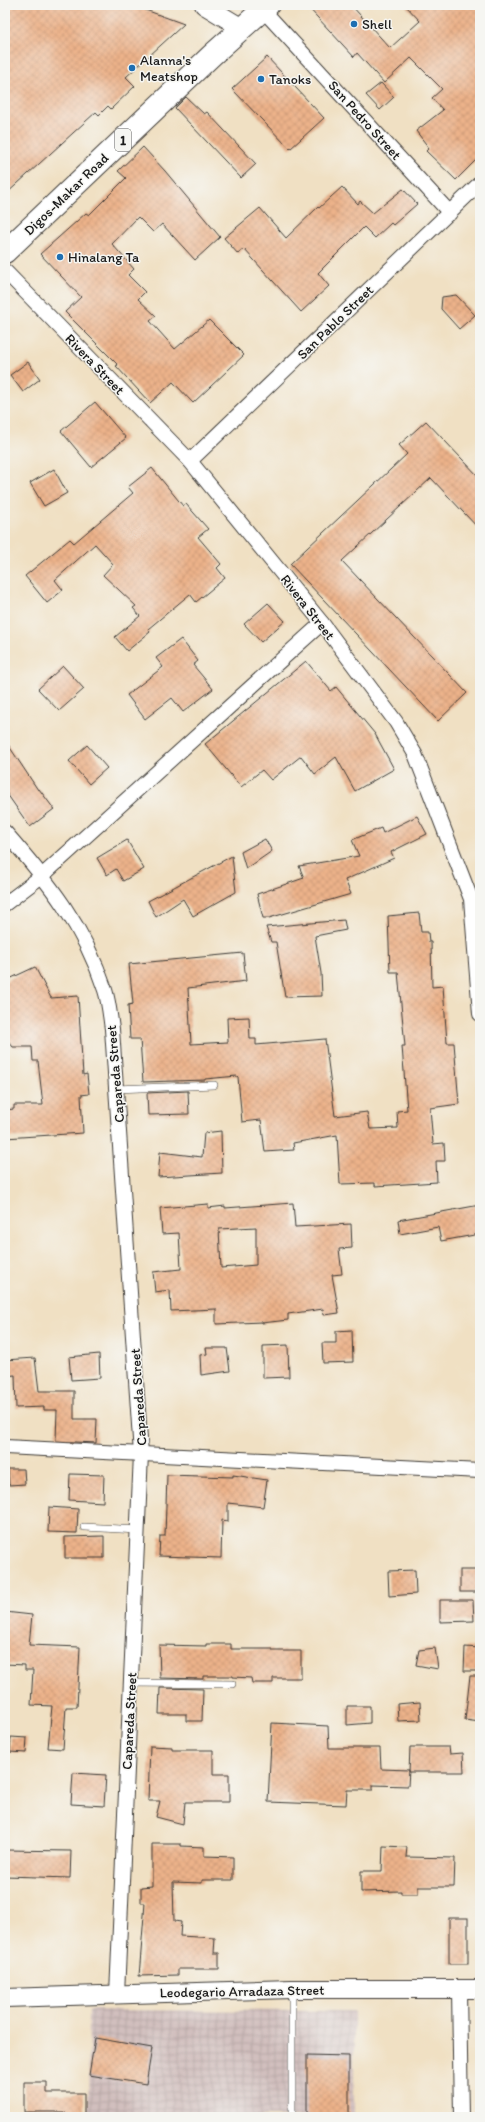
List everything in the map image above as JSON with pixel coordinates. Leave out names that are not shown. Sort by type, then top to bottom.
[{"type":"main road","name":"Digos-Makar Road","points":[[5,252],[266,7]]},
{"type":"street","points":[[204,5],[242,28]]},
{"type":"street","name":"San Pedro Street","points":[[266,7],[450,213]]},
{"type":"street","name":"San Pablo Street","points":[[190,461],[480,183]]},
{"type":"street","name":"Rivera Street","points":[[5,271],[190,461],[322,623],[396,722],[415,754],[476,899],[480,1014]]},
{"type":"street","points":[[5,904],[43,875],[322,623]]},
{"type":"street","name":"Capareda Street","points":[[5,832],[43,875],[76,924],[91,954],[106,991],[112,1029],[141,1454],[117,1994]]},
{"type":"street","points":[[5,1447],[480,1471]]},
{"type":"street","name":"Leodegario Arradaza Street","points":[[5,1998],[292,1989],[480,1989]]},
{"type":"street","points":[[459,1989],[461,2117]]},
{"type":"lane","points":[[116,1088],[214,1085]]},
{"type":"lane","points":[[84,1527],[138,1530]]},
{"type":"lane","points":[[131,1683],[232,1684]]},
{"type":"lane","points":[[292,1989],[292,2117]]},
{"type":"shaded area","points":[[89,2010],[354,2011],[354,2117],[88,2117]]},
{"type":"building","points":[[9,5],[132,5],[184,24],[126,77],[135,86],[111,109],[108,106],[99,115],[96,112],[5,195],[5,10]]},
{"type":"building","points":[[306,5],[351,5],[390,48],[420,21],[405,5],[480,5],[480,156],[456,180],[426,151],[429,148],[416,131],[443,110],[432,98],[442,89],[411,58],[384,83],[357,53],[354,57]]},
{"type":"building","points":[[267,57],[324,118],[290,149],[232,89]]},
{"type":"building","points":[[381,83],[394,97],[380,110],[366,95]]},
{"type":"building","points":[[186,97],[204,114],[207,112],[256,164],[241,178],[175,108]]},
{"type":"building","points":[[143,147],[220,237],[195,260],[162,224],[153,232],[138,217],[112,244],[134,269],[128,275],[145,292],[138,299],[156,316],[150,321],[175,349],[209,320],[244,355],[193,403],[173,382],[150,403],[116,366],[118,365],[65,312],[81,297],[40,254],[86,213],[89,215],[126,178],[118,171]]},
{"type":"building","points":[[342,187],[358,204],[360,201],[373,213],[403,189],[417,204],[393,225],[391,223],[375,238],[364,227],[318,273],[329,286],[301,312],[244,249],[238,254],[224,238],[260,208],[286,238],[318,207],[319,208]]},
{"type":"building","points":[[456,295],[475,315],[459,329],[441,309],[442,297]]},
{"type":"building","points":[[28,362],[40,379],[23,392],[10,375]]},
{"type":"building","points":[[95,402],[126,438],[91,467],[61,431]]},
{"type":"building","points":[[426,421],[480,478],[480,530],[431,478],[342,561],[467,693],[438,721],[290,564],[407,454],[399,445]]},
{"type":"building","points":[[152,468],[183,506],[186,504],[208,529],[198,537],[221,564],[217,568],[225,578],[196,602],[190,594],[148,629],[150,632],[127,651],[115,637],[140,616],[133,608],[136,606],[103,575],[113,564],[95,544],[55,580],[63,590],[47,603],[25,576],[70,539],[74,543],[133,493],[128,487]]},
{"type":"building","points":[[54,469],[67,493],[44,506],[30,483]]},
{"type":"building","points":[[268,603],[285,621],[261,642],[244,624]]},
{"type":"building","points":[[181,639],[198,661],[193,665],[213,689],[183,712],[172,698],[145,719],[127,695],[163,667],[156,658]]},
{"type":"building","points":[[306,661],[331,691],[336,687],[375,734],[394,769],[355,791],[336,757],[315,774],[301,756],[271,780],[262,770],[241,787],[205,744]]},
{"type":"building","points":[[63,666],[84,689],[59,711],[38,689]]},
{"type":"building","points":[[5,740],[38,790],[39,789],[54,809],[30,827],[5,791]]},
{"type":"building","points":[[87,745],[107,768],[89,784],[69,761]]},
{"type":"building","points":[[417,816],[427,834],[391,852],[394,858],[345,880],[351,894],[269,918],[263,918],[257,894],[304,878],[299,866],[359,856],[352,840],[381,828],[383,833]]},
{"type":"building","points":[[265,839],[272,851],[246,869],[241,852]]},
{"type":"building","points":[[127,840],[144,869],[123,881],[116,869],[107,875],[97,858]]},
{"type":"building","points":[[232,856],[236,892],[193,916],[183,899],[156,917],[148,901]]},
{"type":"building","points":[[419,913],[421,932],[428,932],[429,942],[431,942],[432,987],[443,986],[447,1043],[454,1043],[459,1104],[430,1108],[433,1144],[444,1143],[445,1161],[436,1161],[437,1182],[375,1186],[375,1183],[340,1184],[337,1135],[293,1143],[294,1150],[265,1152],[261,1120],[242,1122],[237,1076],[205,1080],[143,1082],[140,1039],[130,1039],[128,1005],[133,1004],[129,964],[243,953],[246,981],[188,988],[191,1044],[228,1042],[227,1018],[249,1017],[250,1039],[256,1039],[256,1045],[325,1039],[335,1116],[367,1112],[370,1129],[398,1128],[397,1111],[407,1110],[402,1046],[405,1046],[398,972],[390,972],[388,916]]},
{"type":"building","points":[[344,920],[346,930],[315,936],[321,973],[322,996],[285,997],[276,942],[271,942],[266,927]]},
{"type":"building","points":[[35,967],[51,998],[78,996],[83,1075],[87,1074],[89,1094],[81,1095],[83,1133],[5,1138],[5,1110],[14,1109],[14,1105],[43,1105],[38,1061],[33,1061],[32,1047],[13,1047],[9,1042],[5,1043],[5,981]]},
{"type":"building","points":[[188,1091],[189,1114],[148,1115],[147,1093]]},
{"type":"building","points":[[221,1131],[222,1173],[158,1177],[160,1152],[202,1157],[204,1133]]},
{"type":"building","points":[[293,1203],[295,1227],[351,1224],[352,1248],[339,1249],[342,1274],[332,1275],[339,1313],[324,1315],[323,1309],[288,1314],[288,1320],[262,1323],[216,1324],[216,1309],[171,1311],[170,1290],[155,1292],[153,1272],[181,1269],[179,1233],[162,1234],[160,1208],[208,1204],[208,1208],[225,1206],[225,1208]],"holes":[[[256,1227],[256,1265],[221,1268],[219,1229]]]},
{"type":"building","points":[[480,1205],[480,1234],[441,1241],[438,1227],[400,1234],[398,1220]]},
{"type":"building","points":[[352,1330],[353,1362],[323,1363],[322,1343],[336,1343],[336,1331]]},
{"type":"building","points":[[288,1345],[289,1377],[263,1378],[263,1346]]},
{"type":"building","points":[[206,1348],[227,1348],[230,1371],[201,1375],[200,1355],[207,1354]]},
{"type":"building","points":[[99,1354],[100,1378],[71,1380],[69,1357]]},
{"type":"building","points":[[35,1358],[39,1391],[74,1391],[74,1419],[97,1419],[96,1443],[56,1441],[57,1410],[44,1410],[44,1407],[16,1408],[15,1375],[5,1376],[5,1360]]},
{"type":"building","points":[[8,1469],[24,1469],[25,1484],[9,1485]]},
{"type":"building","points":[[70,1474],[104,1475],[103,1502],[69,1500]]},
{"type":"building","points":[[167,1475],[233,1477],[233,1475],[267,1480],[263,1507],[228,1503],[228,1521],[222,1520],[221,1558],[159,1556],[160,1536],[165,1536]]},
{"type":"building","points":[[49,1507],[78,1509],[77,1533],[48,1532]]},
{"type":"building","points":[[104,1536],[104,1558],[65,1558],[65,1537]]},
{"type":"building","points":[[415,1570],[416,1594],[389,1596],[388,1571]]},
{"type":"building","points":[[460,1570],[480,1570],[480,1592],[460,1592]]},
{"type":"building","points":[[440,1600],[473,1600],[474,1621],[440,1622]]},
{"type":"building","points":[[5,1612],[32,1615],[29,1645],[80,1647],[77,1707],[66,1707],[63,1749],[48,1748],[52,1706],[31,1705],[33,1670],[25,1670],[25,1665],[5,1664]]},
{"type":"building","points":[[206,1644],[231,1644],[231,1649],[301,1651],[301,1678],[273,1678],[273,1683],[252,1683],[251,1678],[233,1676],[203,1676],[203,1679],[160,1678],[159,1645],[206,1646]]},
{"type":"building","points":[[465,1647],[480,1648],[480,1671],[464,1671]]},
{"type":"building","points":[[435,1648],[438,1669],[416,1665],[419,1650]]},
{"type":"building","points":[[470,1676],[480,1676],[480,1722],[465,1720]]},
{"type":"building","points":[[160,1688],[203,1689],[202,1721],[186,1721],[186,1714],[159,1714]]},
{"type":"building","points":[[420,1702],[421,1720],[398,1721],[397,1704]]},
{"type":"building","points":[[347,1706],[370,1706],[370,1723],[347,1725]]},
{"type":"building","points":[[272,1723],[328,1726],[329,1748],[380,1748],[381,1769],[409,1770],[408,1786],[373,1785],[373,1790],[347,1790],[346,1805],[268,1802]]},
{"type":"building","points":[[11,1737],[27,1738],[26,1753],[10,1752]]},
{"type":"building","points":[[150,1746],[172,1747],[172,1750],[213,1750],[213,1774],[229,1774],[229,1802],[185,1802],[183,1824],[156,1817],[160,1801],[148,1801]]},
{"type":"building","points":[[410,1747],[449,1747],[450,1754],[463,1753],[464,1772],[409,1772]]},
{"type":"building","points":[[73,1773],[106,1775],[104,1806],[71,1804]]},
{"type":"building","points":[[152,1844],[181,1844],[181,1846],[204,1847],[204,1856],[233,1857],[233,1880],[202,1880],[202,1883],[173,1882],[174,1921],[181,1922],[180,1936],[215,1938],[214,1953],[219,1953],[219,1969],[178,1969],[178,1975],[139,1976],[145,1903],[141,1903],[141,1887],[152,1886]]},
{"type":"building","points":[[383,1846],[407,1847],[406,1857],[455,1858],[454,1887],[418,1887],[418,1894],[401,1894],[401,1891],[361,1892],[361,1871],[382,1871]]},
{"type":"building","points":[[5,1850],[71,1851],[70,1878],[5,1876]]},
{"type":"building","points":[[449,1918],[468,1918],[468,1964],[449,1964]]},
{"type":"building","points":[[95,2038],[152,2048],[146,2084],[89,2075]]},
{"type":"building","points":[[307,2055],[349,2056],[349,2116],[307,2116]]},
{"type":"building","points":[[24,2082],[47,2082],[47,2093],[84,2093],[84,2117],[65,2117],[65,2112],[24,2112]]},
{"type":"place","name":"Shell","points":[[354,24]]},
{"type":"place","name":"Alanna's Meatshop","points":[[132,68]]},
{"type":"place","name":"Tanoks","points":[[261,79]]},
{"type":"place","name":"Hinalang Ta","points":[[60,257]]}]
